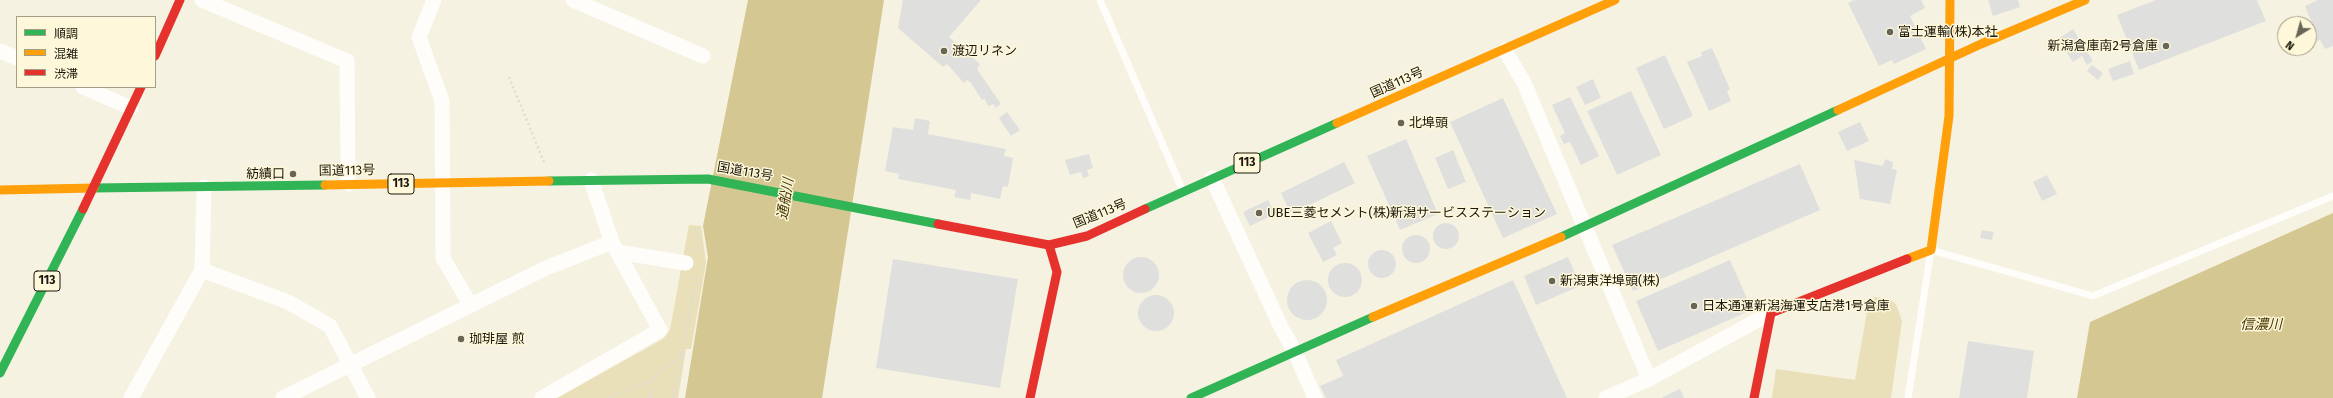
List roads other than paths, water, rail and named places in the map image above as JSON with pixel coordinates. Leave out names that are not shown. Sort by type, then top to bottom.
[{"type":"main road","points":[[156,54],[180,0]]},
{"type":"main road","name":"国道113号","points":[[0,190],[708,179],[866,208],[991,235],[1048,245],[1087,236],[1212,178],[1505,50],[1614,0]]},
{"type":"main road","points":[[1754,398],[1771,313],[1931,250],[1949,116],[1950,0]]},
{"type":"main road","points":[[1191,398],[1584,227],[2008,30],[2085,0]]},
{"type":"main road","name":"113","points":[[0,373],[94,188],[141,88]]},
{"type":"main road","points":[[1030,398],[1057,272],[1048,245]]},
{"type":"street","points":[[202,0],[347,61],[348,184]]},
{"type":"street","points":[[434,0],[419,37],[442,101],[443,258],[470,304]]},
{"type":"street","points":[[573,0],[703,56]]},
{"type":"street","points":[[0,50],[16,58]]},
{"type":"street","points":[[1505,50],[1524,84],[1649,380]]},
{"type":"street","points":[[85,88],[132,108]]},
{"type":"street","points":[[1212,178],[1281,326],[1296,352],[1315,398]]},
{"type":"street","points":[[542,398],[660,330],[615,247],[592,180]]},
{"type":"street","points":[[131,398],[202,270],[204,186]]},
{"type":"street","points":[[283,398],[470,304],[546,268],[615,247],[694,263]]},
{"type":"street","points":[[202,270],[288,302],[330,326],[351,363],[368,398]]},
{"type":"street","points":[[1606,398],[1649,380],[1771,313]]},
{"type":"lane","points":[[1100,0],[1183,191]]},
{"type":"lane","points":[[1908,398],[1931,250],[2093,296],[2333,196]]},
{"type":"water","name":"通船川","points":[[748,0],[884,0],[822,398],[685,398],[708,257],[703,226]]},
{"type":"water","name":"信濃川","points":[[2333,213],[2333,398],[2077,398],[2090,322]]},
{"type":"place","name":"富士運輸(株)本社","points":[[1890,32]]},
{"type":"place","name":"新潟倉庫南2号倉庫","points":[[2166,46]]},
{"type":"place","name":"渡辺リネン","points":[[944,51]]},
{"type":"place","name":"北埠頭","points":[[1401,123]]},
{"type":"place","name":"紡績口","points":[[293,174]]},
{"type":"place","name":"UBE三菱セメント(株)新潟サービスステーション","points":[[1259,213]]},
{"type":"place","name":"新潟東洋埠頭(株)","points":[[1552,281]]},
{"type":"place","name":"日本通運新潟海運支店港1号倉庫","points":[[1694,306]]},
{"type":"place","name":"珈琲屋 煎","points":[[461,339]]}]
